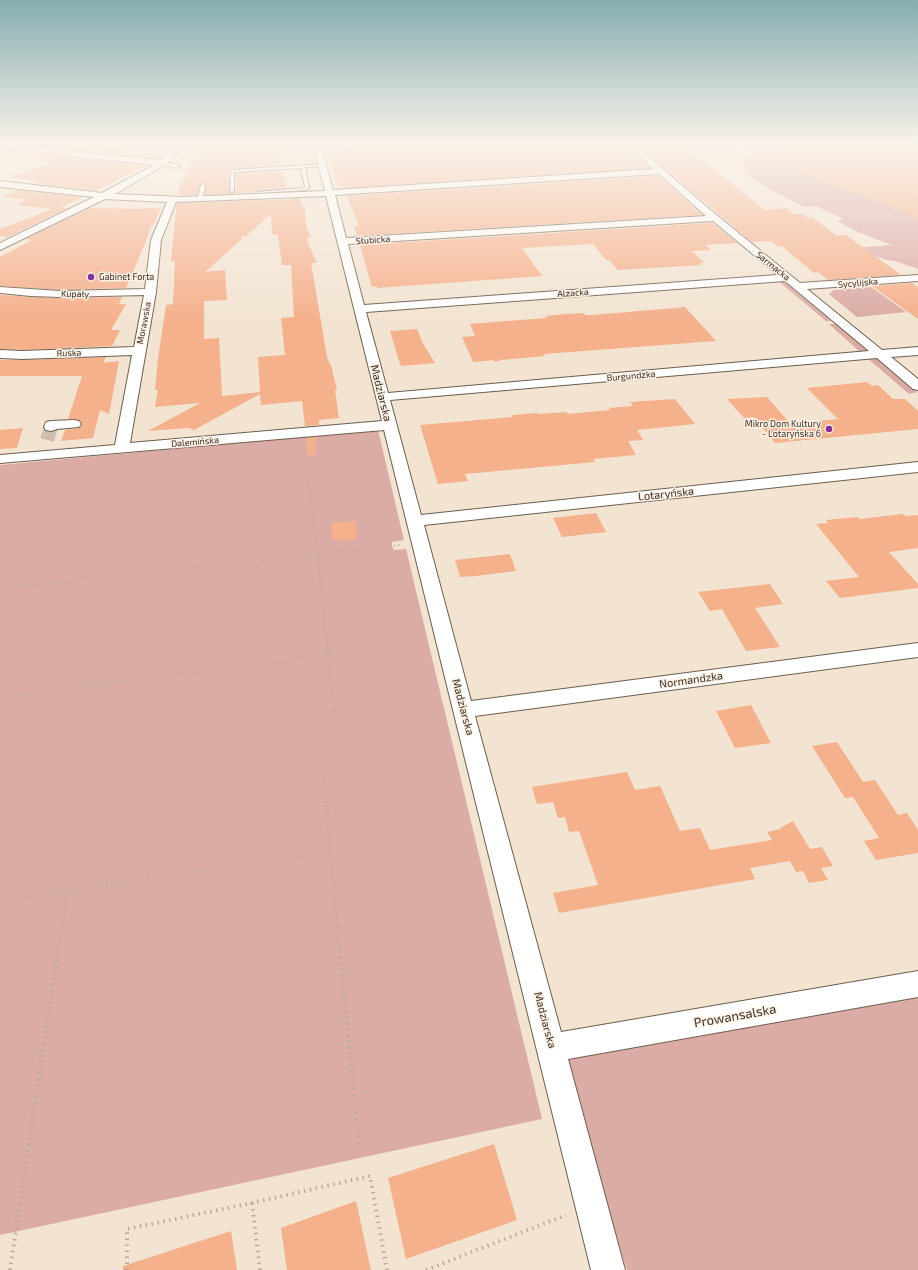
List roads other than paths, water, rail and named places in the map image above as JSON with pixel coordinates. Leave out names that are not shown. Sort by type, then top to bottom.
[{"type":"street","points":[[0,246],[89,203]]},
{"type":"street","name":"Morawska","points":[[122,448],[150,292],[156,240],[170,203]]},
{"type":"street","name":"Madziarska","points":[[333,203],[552,1048],[608,1270]]},
{"type":"street","name":"Sarmacka","points":[[698,203],[918,386]]},
{"type":"street","name":"Słubicka","points":[[342,241],[715,218]]},
{"type":"street","name":"Alzacka","points":[[360,309],[787,278]]},
{"type":"street","name":"Sycylijska","points":[[798,286],[918,278]]},
{"type":"street","name":"Kupały","points":[[0,290],[60,294],[150,292]]},
{"type":"street","name":"Ruska","points":[[0,354],[22,355],[139,351]]},
{"type":"street","name":"Burgundzka","points":[[383,397],[918,351]]},
{"type":"street","points":[[51,427],[51,425],[74,424]]},
{"type":"street","name":"Dalemińska","points":[[0,458],[389,425]]},
{"type":"street","name":"Lotaryńska","points":[[414,521],[918,467]]},
{"type":"street","name":"Normandzka","points":[[464,710],[918,650]]},
{"type":"street","name":"Prowansalska","points":[[552,1048],[918,984]]},
{"type":"tunnel","points":[[47,440],[51,427]]},
{"type":"place","name":"Gabinet Forta","points":[[91,277]]},
{"type":"place","name":"Mikro Dom Kultury - Lotaryńska 6","points":[[829,429]]}]
